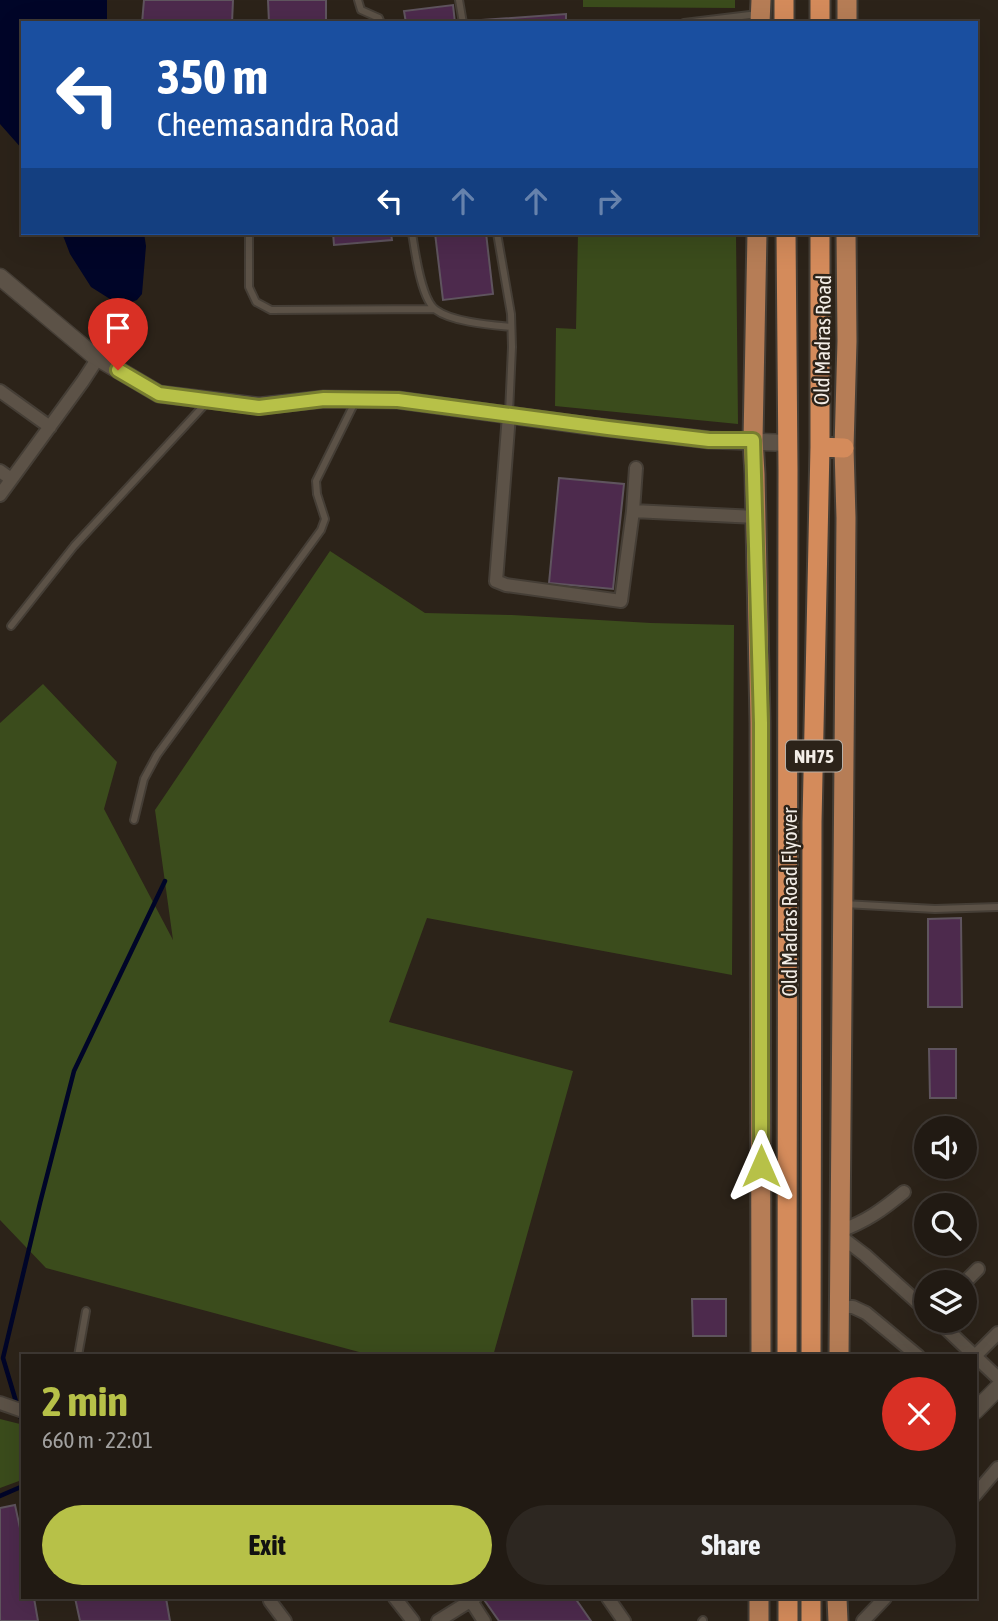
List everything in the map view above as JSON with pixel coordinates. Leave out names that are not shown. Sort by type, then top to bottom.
[{"type":"highway","points":[[784,0],[784,21]]},
{"type":"highway","points":[[820,0],[820,21]]},
{"type":"highway","name":"Old Madras Road","points":[[786,235],[788,443]]},
{"type":"highway","name":"Old Madras Road","points":[[820,235],[820,447]]},
{"type":"highway","name":"Old Madras Road Flyover","points":[[788,443],[788,1354]]},
{"type":"highway","points":[[820,447],[844,448]]},
{"type":"highway","name":"Old Madras Road Flyover","points":[[811,1354],[812,822],[820,447]]},
{"type":"highway","points":[[788,1599],[788,1621]]},
{"type":"highway","points":[[811,1599],[811,1621]]},
{"type":"main road","points":[[847,0],[847,21]]},
{"type":"main road","points":[[757,235],[753,440],[761,723],[761,1354]]},
{"type":"main road","name":"Old Madras Road","points":[[839,1354],[846,235]]},
{"type":"main road","points":[[759,1599],[759,1621]]},
{"type":"main road","points":[[838,1599],[838,1621]]},
{"type":"street","points":[[0,277],[98,358],[159,394],[259,407],[324,399],[398,400],[709,440],[788,443]]},
{"type":"street","points":[[0,495],[98,358]]},
{"type":"street","points":[[0,391],[50,426]]},
{"type":"street","points":[[509,415],[496,581],[506,586],[621,601],[636,468]]},
{"type":"street","points":[[0,471],[11,479]]},
{"type":"street","points":[[633,511],[756,517]]},
{"type":"street","points":[[904,1192],[874,1216],[840,1234],[914,1299]]},
{"type":"street","points":[[839,1307],[853,1307],[866,1313],[916,1354]]},
{"type":"street","points":[[951,1333],[973,1354]]},
{"type":"street","points":[[977,1354],[998,1333]]},
{"type":"street","points":[[977,1358],[998,1378]]},
{"type":"street","points":[[977,1409],[998,1388]]},
{"type":"street","points":[[0,1403],[20,1410]]},
{"type":"street","points":[[977,1493],[998,1468]]},
{"type":"street","points":[[396,1599],[413,1621]]},
{"type":"street","points":[[438,1621],[473,1599],[484,1621]]},
{"type":"street","points":[[609,1599],[624,1621]]},
{"type":"street","points":[[863,1621],[884,1599]]},
{"type":"street","points":[[270,1601],[285,1621]]},
{"type":"lane","points":[[358,0],[361,10],[380,21]]},
{"type":"lane","points":[[459,0],[463,21]]},
{"type":"lane","points":[[698,21],[760,12]]},
{"type":"lane","points":[[249,235],[249,287],[256,302],[271,310],[433,309],[460,319],[511,327]]},
{"type":"lane","points":[[412,235],[422,285],[433,309]]},
{"type":"lane","points":[[497,235],[511,327],[509,415]]},
{"type":"lane","points":[[11,626],[74,546],[209,400]]},
{"type":"lane","points":[[134,820],[144,779],[157,755],[321,530],[325,519],[316,481],[356,400]]},
{"type":"lane","points":[[842,904],[935,909],[998,907]]},
{"type":"lane","points":[[78,1354],[86,1311]]},
{"type":"green space","points":[[583,0],[735,0],[735,8],[583,7]]},
{"type":"green space","points":[[578,235],[736,235],[738,424],[555,406],[556,328],[576,329]]},
{"type":"green space","points":[[330,551],[425,613],[734,625],[732,975],[427,918],[389,1022],[573,1071],[494,1354],[367,1354],[46,1268],[0,1220],[0,723],[43,684],[117,762],[104,809],[173,940],[155,810]]},
{"type":"green space","points":[[0,1419],[20,1424],[19,1481],[0,1488]]},
{"type":"water","points":[[0,0],[107,0],[107,21],[21,21],[21,148],[0,124]]},
{"type":"water","points":[[63,235],[144,235],[146,246],[142,294],[137,300],[121,306],[91,287],[70,254]]},
{"type":"building","points":[[144,0],[233,0],[232,21],[142,21]]},
{"type":"building","points":[[268,0],[326,0],[326,21],[269,21]]},
{"type":"building","points":[[453,5],[455,21],[406,21],[404,11]]},
{"type":"building","points":[[566,14],[566,21],[482,20]]},
{"type":"building","points":[[333,235],[391,235],[392,240],[334,245]]},
{"type":"building","points":[[435,235],[486,235],[493,294],[443,300]]},
{"type":"building","points":[[559,478],[624,484],[613,589],[549,583]]},
{"type":"building","points":[[961,918],[962,1007],[928,1007],[928,919]]},
{"type":"building","points":[[929,1049],[956,1049],[956,1098],[930,1098]]},
{"type":"building","points":[[692,1299],[726,1299],[726,1336],[693,1336]]},
{"type":"building","points":[[15,1505],[21,1533],[21,1599],[34,1599],[38,1621],[0,1621],[0,1508]]},
{"type":"building","points":[[75,1599],[166,1599],[170,1621],[80,1621]]},
{"type":"building","points":[[576,1599],[591,1621],[499,1621],[485,1601]]},
{"type":"waterway","points":[[21,1418],[3,1358],[74,1071],[165,881]]},
{"type":"waterway","points":[[0,1496],[21,1487]]},
{"type":"route","points":[[118,370],[159,394],[259,407],[324,399],[398,400],[709,440],[753,440],[761,723],[761,1166]]}]
